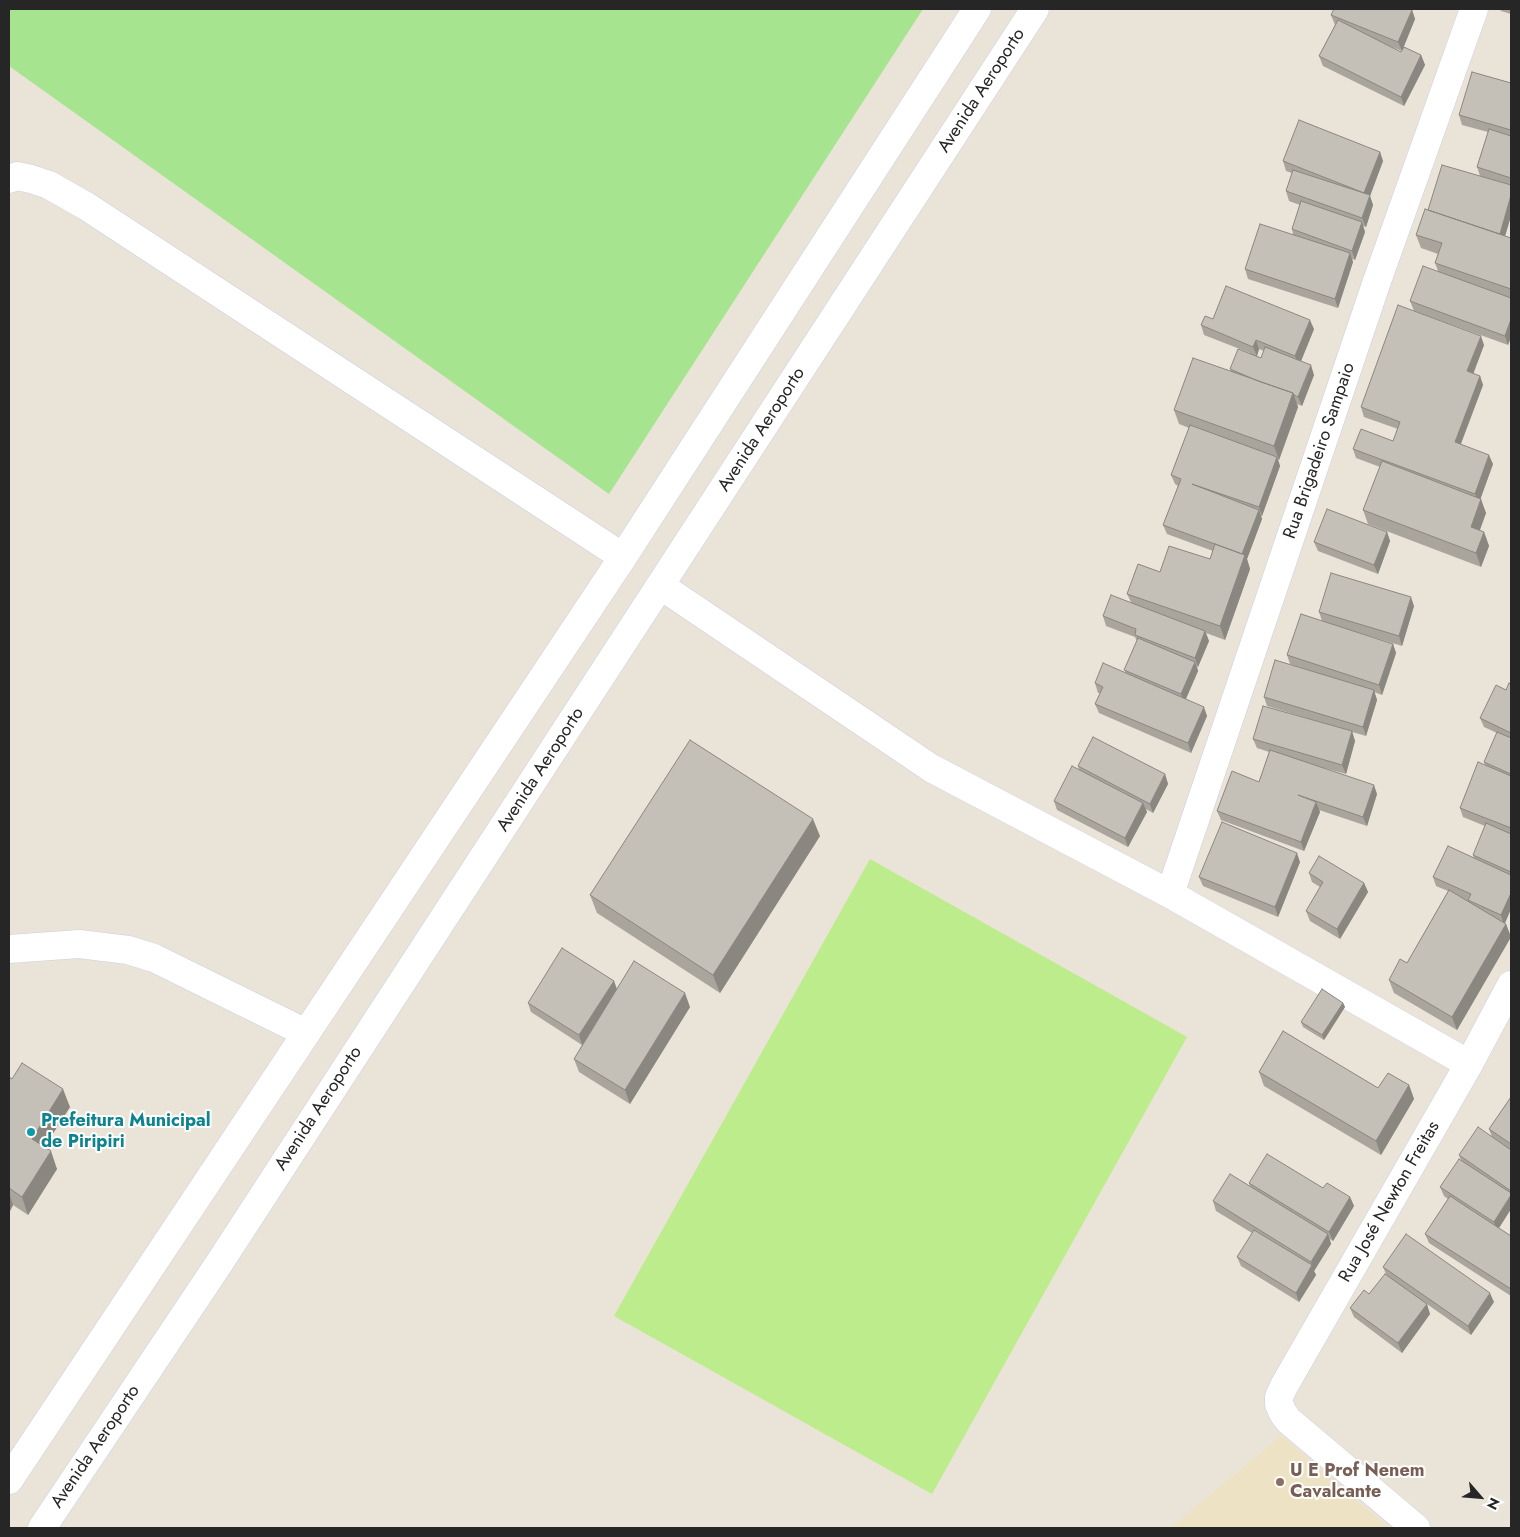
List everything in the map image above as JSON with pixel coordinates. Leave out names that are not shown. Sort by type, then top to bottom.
[{"type":"street","points":[[9,1480],[623,557],[977,9]]},
{"type":"street","name":"Avenida Aeroporto","points":[[42,1528],[228,1249],[1035,9]]},
{"type":"street","name":"Rua Brigadeiro Sampaio","points":[[1170,894],[1373,293],[1474,9]]},
{"type":"street","points":[[9,179],[17,176],[48,185],[86,206],[623,557]]},
{"type":"street","points":[[661,586],[931,768],[1170,894],[1470,1064]]},
{"type":"street","points":[[9,949],[79,944],[128,950],[154,958],[306,1034]]},
{"type":"street","name":"Rua José Newton Freitas","points":[[1416,1528],[1288,1420],[1279,1404],[1280,1397],[1284,1386],[1470,1064],[1511,985]]},
{"type":"shaded area","name":"U E Prof Nenem Cavalcante","points":[[1281,1436],[1389,1528],[1170,1528]]},
{"type":"green space","points":[[9,9],[923,9],[609,494],[9,66]]},
{"type":"green space","points":[[870,859],[1187,1037],[932,1494],[614,1316]]},
{"type":"building","points":[[1334,9],[1412,10],[1398,42],[1331,15]]},
{"type":"building","points":[[1338,20],[1401,52],[1404,47],[1421,55],[1401,97],[1319,56]]},
{"type":"building","points":[[1472,72],[1511,83],[1511,130],[1459,115]]},
{"type":"building","points":[[1299,120],[1380,152],[1364,193],[1283,161]]},
{"type":"building","points":[[1489,129],[1511,136],[1511,178],[1477,167]]},
{"type":"building","points":[[1442,165],[1511,185],[1511,195],[1500,234],[1428,210]]},
{"type":"building","points":[[1293,170],[1370,195],[1362,218],[1286,191]]},
{"type":"building","points":[[1301,201],[1362,222],[1352,251],[1292,229]]},
{"type":"building","points":[[1425,209],[1511,238],[1511,289],[1435,263],[1442,243],[1416,235]]},
{"type":"building","points":[[1260,224],[1350,253],[1335,299],[1245,269]]},
{"type":"building","points":[[1423,266],[1511,298],[1511,319],[1505,336],[1410,301]]},
{"type":"building","points":[[1226,286],[1310,320],[1295,356],[1256,340],[1253,347],[1201,325],[1205,316],[1213,319]]},
{"type":"building","points":[[1398,305],[1481,336],[1467,371],[1480,376],[1455,442],[1489,455],[1475,494],[1353,449],[1361,429],[1393,441],[1400,422],[1361,407]]},
{"type":"building","points":[[1265,347],[1311,365],[1298,397],[1293,393],[1230,369],[1238,349],[1261,358]]},
{"type":"building","points":[[1193,358],[1293,393],[1274,446],[1174,410]]},
{"type":"building","points":[[1190,425],[1277,457],[1259,507],[1192,484],[1259,510],[1242,554],[1163,525],[1181,479],[1171,475]]},
{"type":"building","points":[[1382,461],[1481,499],[1471,527],[1484,532],[1476,553],[1363,510]]},
{"type":"building","points":[[1327,509],[1387,532],[1374,565],[1314,542]]},
{"type":"building","points":[[1215,544],[1245,555],[1220,626],[1127,594],[1138,564],[1160,572],[1169,546],[1210,559]]},
{"type":"building","points":[[1331,573],[1411,597],[1399,636],[1319,612]]},
{"type":"building","points":[[1111,595],[1205,631],[1195,658],[1135,635],[1136,629],[1103,616]]},
{"type":"building","points":[[1301,614],[1393,644],[1379,685],[1287,655]]},
{"type":"building","points":[[1138,638],[1195,662],[1181,694],[1124,670]]},
{"type":"building","points":[[1275,660],[1374,690],[1363,727],[1264,697]]},
{"type":"building","points":[[1103,663],[1204,707],[1188,743],[1095,704],[1103,687],[1095,683]]},
{"type":"building","points":[[1509,683],[1511,685],[1511,733],[1480,718],[1496,685],[1506,690]]},
{"type":"building","points":[[1263,706],[1352,731],[1342,765],[1253,739]]},
{"type":"building","points":[[1497,732],[1511,738],[1511,774],[1484,762]]},
{"type":"building","points":[[1093,737],[1165,774],[1150,804],[1078,766]]},
{"type":"building","points":[[690,740],[813,819],[713,975],[590,895]]},
{"type":"building","points":[[1270,750],[1374,785],[1363,817],[1298,795],[1316,802],[1301,842],[1217,811],[1232,771],[1259,782]]},
{"type":"building","points":[[1478,762],[1511,776],[1511,828],[1460,808]]},
{"type":"building","points":[[1072,766],[1143,803],[1125,838],[1054,801]]},
{"type":"building","points":[[1222,822],[1297,853],[1275,907],[1199,877]]},
{"type":"building","points":[[1486,823],[1511,834],[1511,872],[1473,855]]},
{"type":"building","points":[[1448,846],[1511,875],[1511,893],[1501,915],[1468,900],[1471,894],[1433,877]]},
{"type":"building","points":[[1319,856],[1364,883],[1337,929],[1306,911],[1323,882],[1309,873]]},
{"type":"building","points":[[1449,890],[1506,924],[1452,1017],[1389,980],[1400,959],[1407,963]]},
{"type":"building","points":[[562,948],[614,981],[579,1035],[528,1003]]},
{"type":"building","points":[[634,961],[685,993],[625,1090],[574,1059]]},
{"type":"building","points":[[1322,989],[1343,1003],[1322,1035],[1301,1022]]},
{"type":"building","points":[[1283,1031],[1378,1088],[1388,1073],[1409,1085],[1376,1141],[1259,1072]]},
{"type":"building","name":"Prefeitura Municipal de Piripiri","points":[[22,1063],[63,1089],[32,1139],[51,1151],[22,1197],[9,1188],[9,1077],[12,1079]]},
{"type":"building","points":[[1511,1097],[1511,1144],[1489,1129]]},
{"type":"building","points":[[1478,1127],[1511,1150],[1511,1191],[1459,1155]]},
{"type":"building","points":[[1267,1154],[1323,1188],[1327,1183],[1350,1197],[1329,1232],[1249,1183]]},
{"type":"building","points":[[1459,1159],[1511,1193],[1494,1222],[1440,1187]]},
{"type":"building","points":[[1230,1174],[1328,1234],[1311,1262],[1213,1201]]},
{"type":"building","points":[[1450,1196],[1511,1236],[1511,1289],[1425,1234]]},
{"type":"building","points":[[1254,1230],[1312,1265],[1296,1293],[1237,1257]]},
{"type":"building","points":[[1406,1234],[1490,1293],[1468,1326],[1383,1267]]},
{"type":"building","points":[[1385,1274],[1427,1304],[1398,1343],[1350,1308],[1364,1290],[1369,1294]]},
{"type":"place","name":"Prefeitura Municipal de Piripiri","points":[[31,1132]]},
{"type":"place","name":"U E Prof Nenem Cavalcante","points":[[1280,1482]]}]
